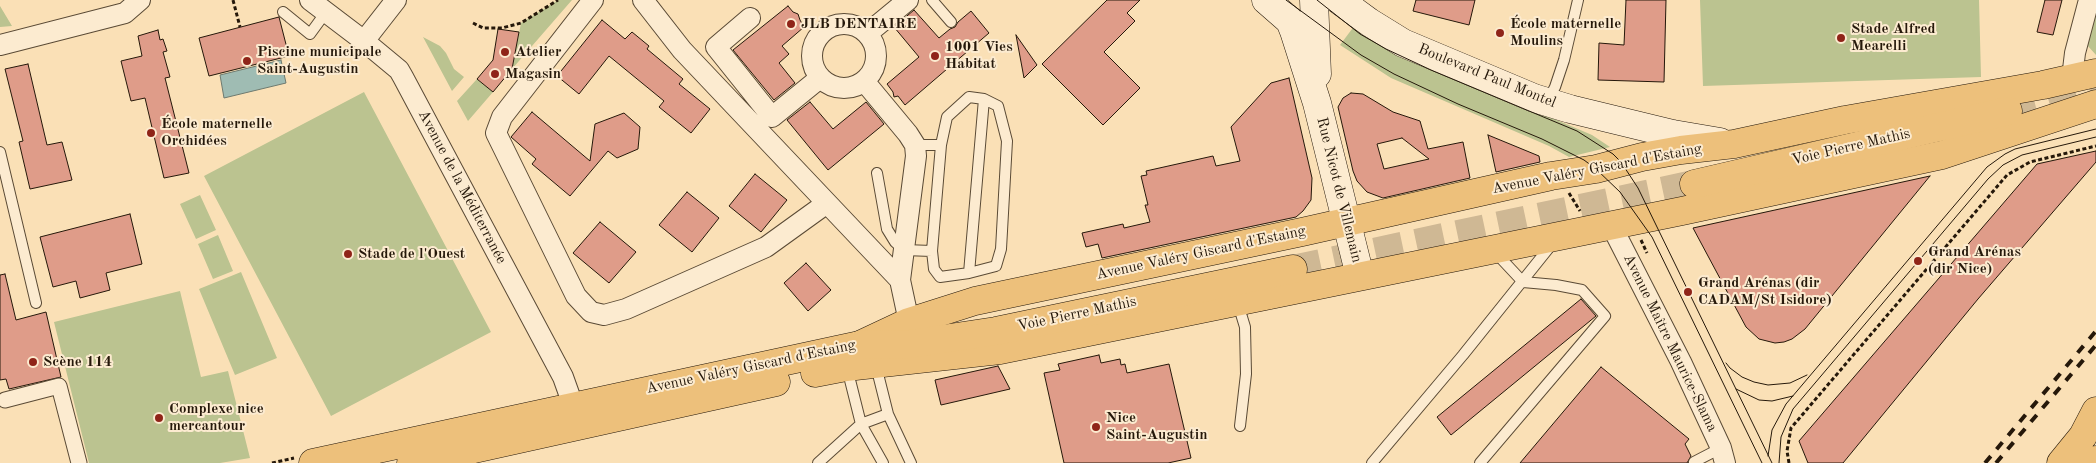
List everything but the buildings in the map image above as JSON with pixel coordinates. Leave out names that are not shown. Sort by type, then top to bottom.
[{"type":"main road","points":[[1266,0],[1290,21],[1317,103]]},
{"type":"main road","points":[[1314,0],[1317,42],[1317,103]]},
{"type":"main road","name":"Boulevard Paul Montel","points":[[1338,0],[1403,43],[1547,102],[1673,134],[1734,144]]},
{"type":"main road","points":[[2084,76],[2087,106]]},
{"type":"main road","name":"Avenue Valéry Giscard d'Estaing","points":[[411,463],[861,359],[909,322],[975,301],[1551,176],[1596,169],[1642,157],[1734,144],[1845,120],[2084,76]]},
{"type":"main road","name":"Rue Nicot de Villemain","points":[[1317,103],[1360,276]]},
{"type":"main road","name":"Avenue Valéry Giscard d'Estaing","points":[[313,463],[573,405],[861,359],[1000,350],[1238,303],[1942,155],[2087,106]]},
{"type":"main road","name":"Voie Pierre Mathis","points":[[1694,184],[2008,110]]},
{"type":"main road","name":"Voie Pierre Mathis","points":[[861,359],[910,344],[996,331],[1293,269]]},
{"type":"main road","points":[[2060,463],[2082,436],[2096,411]]},
{"type":"main road","points":[[2093,463],[2096,460]]},
{"type":"street","points":[[0,45],[125,13],[140,0]]},
{"type":"street","name":"Avenue de la Méditerranée","points":[[310,0],[399,70],[563,377],[573,405]]},
{"type":"street","points":[[364,41],[396,0]]},
{"type":"street","points":[[593,0],[502,117],[496,133],[576,296],[590,312],[604,315],[626,309],[766,247],[827,203]]},
{"type":"street","points":[[643,0],[682,50],[900,280]]},
{"type":"street","points":[[868,33],[908,0]]},
{"type":"street","points":[[2084,76],[2076,53],[2089,0]]},
{"type":"street","points":[[750,18],[716,47],[772,117],[820,78]]},
{"type":"street","points":[[840,23],[860,27],[868,33],[874,42],[876,58],[872,73],[864,81],[847,88],[837,87],[820,78],[814,70],[812,50],[815,40],[821,32],[830,26],[840,23]]},
{"type":"street","points":[[864,81],[915,145],[916,156],[900,280],[909,322]]},
{"type":"street","name":"Avenue Maître Maurice-Slama","points":[[1611,225],[1682,362],[1725,460]]},
{"type":"street","points":[[5,400],[59,386],[79,463]]},
{"type":"lane","points":[[932,0],[951,22]]},
{"type":"lane","points":[[1547,102],[1555,87],[1564,60],[1578,0]]},
{"type":"lane","points":[[284,12],[310,34],[326,12]]},
{"type":"lane","points":[[969,98],[984,100],[998,106],[1007,141],[1001,249],[996,266],[969,273],[940,277],[934,269],[932,251],[941,145],[947,116],[969,98]]},
{"type":"lane","points":[[969,273],[984,100]]},
{"type":"lane","points":[[915,145],[941,145]]},
{"type":"lane","points":[[0,152],[36,303]]},
{"type":"lane","points":[[877,173],[887,229],[894,242],[904,250],[932,251]]},
{"type":"lane","points":[[1372,463],[1559,235]]},
{"type":"lane","points":[[1480,463],[1605,316],[1582,290],[1556,285],[1522,282],[1492,249]]},
{"type":"lane","points":[[1238,303],[1245,327],[1246,374],[1240,426]]},
{"type":"lane","points":[[861,359],[911,463]]},
{"type":"lane","points":[[861,359],[861,424],[883,463]]},
{"type":"lane","points":[[818,463],[861,424],[888,414]]},
{"type":"lane","points":[[1694,462],[1725,460]]},
{"type":"path","points":[[233,0],[240,27]]},
{"type":"path","points":[[473,22],[483,28],[513,26],[537,15],[558,0]]},
{"type":"path","points":[[1789,463],[1787,451],[1791,428],[2007,174],[2030,162],[2096,146]]},
{"type":"green space","points":[[558,0],[572,0],[512,69],[521,23]]},
{"type":"green space","name":"Stade Alfred Mearelli","points":[[1700,0],[1979,0],[1981,77],[1703,86]]},
{"type":"green space","points":[[2096,4],[2096,55],[2087,45]]},
{"type":"green space","points":[[0,6],[12,26],[0,27]]},
{"type":"green space","points":[[1355,25],[1411,58],[1592,135],[1610,147],[1569,157],[1549,146],[1391,78],[1340,45]]},
{"type":"green space","points":[[423,37],[440,46],[454,69],[464,77],[452,91]]},
{"type":"green space","points":[[477,79],[493,92],[468,121],[457,101]]},
{"type":"green space","name":"Stade de l'Ouest","points":[[364,92],[491,332],[331,416],[204,176]]},
{"type":"green space","points":[[200,195],[216,230],[196,239],[180,204]]},
{"type":"green space","points":[[218,235],[233,271],[213,279],[198,244]]},
{"type":"green space","points":[[241,272],[277,358],[235,375],[199,289]]},
{"type":"green space","name":"Complexe nice mercantour","points":[[180,291],[201,377],[228,371],[250,458],[220,463],[89,463],[54,322]]},
{"type":"water","points":[[281,60],[286,83],[224,98],[220,75]]},
{"type":"tunnel","points":[[2008,111],[2096,89]]},
{"type":"tunnel","points":[[1293,269],[1694,184]]},
{"type":"tram line","points":[[1286,0],[1361,55],[1394,74],[1458,104],[1542,139],[1584,160],[1620,192],[1652,237],[1762,463]]},
{"type":"tram line","points":[[1317,0],[1360,34],[1386,49],[1431,70],[1577,131],[1613,154],[1621,162],[1638,188],[1772,463]]},
{"type":"tram line","points":[[1768,456],[1772,430],[1786,404],[1987,167],[2015,149],[2096,129]]},
{"type":"tram line","points":[[1779,463],[1781,437],[1793,409],[1988,179],[2003,165],[2022,155],[2096,137]]},
{"type":"tram line","points":[[1726,363],[1742,377],[1768,385],[1790,383],[1807,375]]},
{"type":"tram line","points":[[1736,389],[1759,400],[1772,401],[1793,396]]},
{"type":"railway","points":[[1985,463],[2096,331]]},
{"type":"railway","points":[[1996,463],[2096,345]]},
{"type":"place","name":"JLB DENTAIRE","points":[[791,24]]},
{"type":"place","name":"École maternelle Moulins","points":[[1500,33]]},
{"type":"place","name":"Stade Alfred Mearelli","points":[[1841,38]]},
{"type":"place","name":"Atelier","points":[[505,52]]},
{"type":"place","name":"1001 Vies Habitat","points":[[935,56]]},
{"type":"place","name":"Piscine municipale Saint-Augustin","points":[[247,61]]},
{"type":"place","name":"Magasin","points":[[495,74]]},
{"type":"place","name":"École maternelle Orchidées","points":[[151,133]]},
{"type":"place","name":"Stade de l'Ouest","points":[[348,254]]},
{"type":"place","name":"Grand Arénas (dir Nice)","points":[[1918,261]]},
{"type":"place","name":"Grand Arénas (dir CADAM/St Isidore)","points":[[1688,292]]},
{"type":"place","name":"Scène 114","points":[[33,362]]},
{"type":"place","name":"Complexe nice mercantour","points":[[159,418]]},
{"type":"place","name":"Nice Saint-Augustin","points":[[1096,427]]}]
